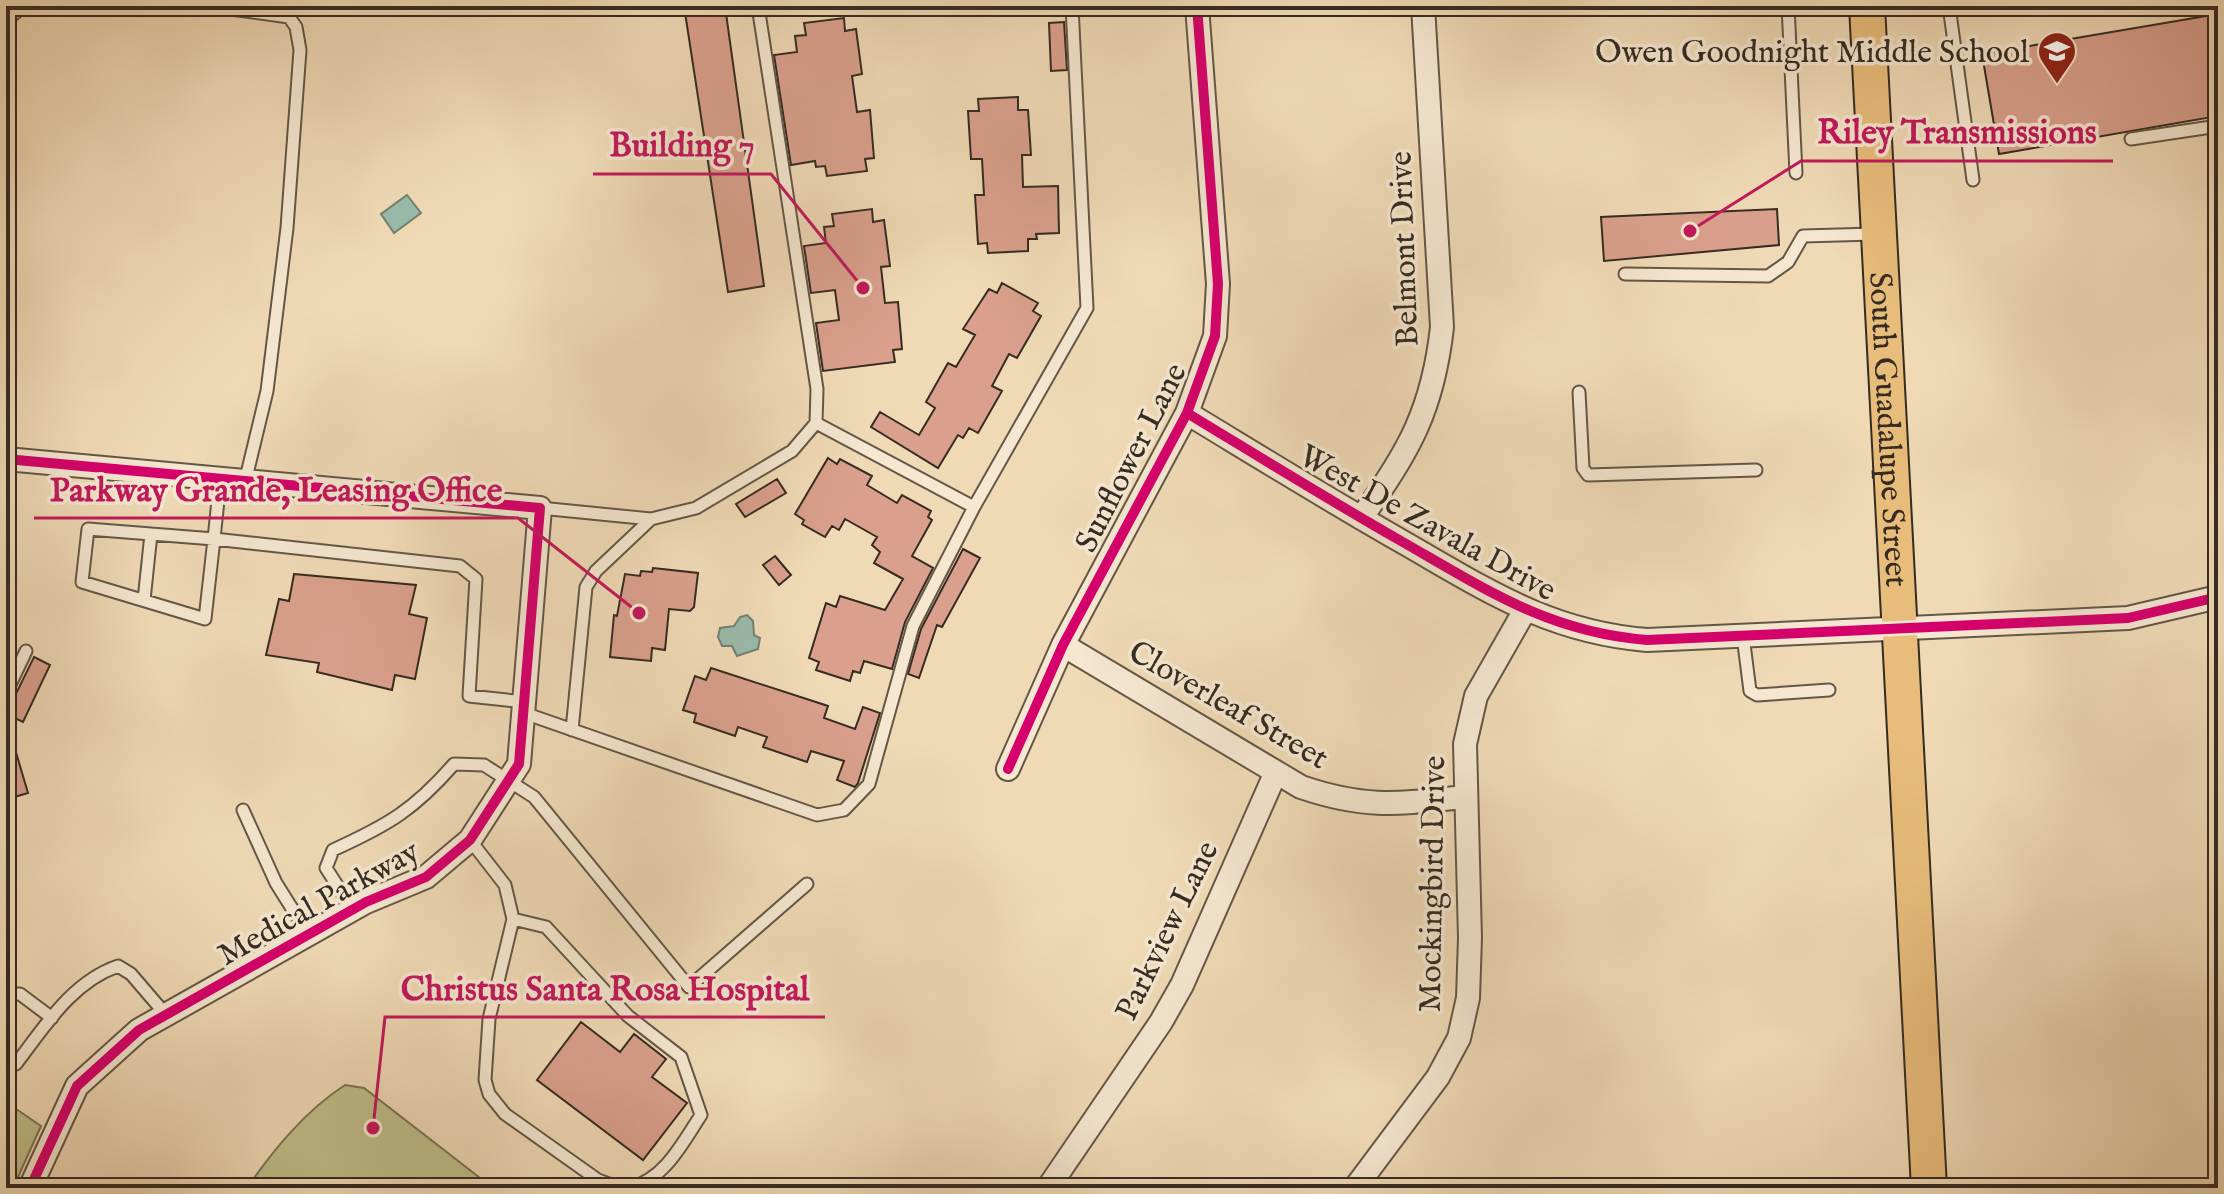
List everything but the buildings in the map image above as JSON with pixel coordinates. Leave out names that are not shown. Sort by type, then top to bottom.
[{"type":"main road","name":"South Guadalupe Street","points":[[1868,6],[1897,630],[1929,1188]]},
{"type":"street","name":"Sunflower Lane","points":[[1008,769],[1063,645],[1187,413],[1215,336],[1218,284],[1197,6]]},
{"type":"street","name":"Belmont Drive","points":[[1361,518],[1398,467],[1428,406],[1439,355],[1442,327],[1423,6]]},
{"type":"street","name":"West De Zavala Drive","points":[[1187,413],[1361,518],[1525,610],[1570,628],[1606,636],[1647,640],[2128,618],[2218,597]]},
{"type":"street","points":[[6,459],[540,508]]},
{"type":"street","name":"Medical Parkway","points":[[30,1188],[77,1086],[139,1030],[353,910],[426,877],[470,840],[519,764],[540,508]]},
{"type":"street","name":"Mockingbird Drive","points":[[1355,1188],[1438,1077],[1459,1038],[1468,998],[1470,938],[1464,797],[1469,717],[1476,696],[1525,610]]},
{"type":"street","name":"Cloverleaf Street","points":[[1063,645],[1301,787],[1344,801],[1391,805],[1464,797]]},
{"type":"street","name":"Parkview Lane","points":[[1048,1188],[1161,1022],[1182,985],[1276,772]]},
{"type":"lane","points":[[6,20],[24,6]]},
{"type":"lane","points":[[208,6],[289,17],[296,27],[300,50],[287,228],[271,361],[245,483]]},
{"type":"lane","points":[[540,508],[651,519],[696,508],[792,451],[816,423],[817,389],[758,6]]},
{"type":"lane","points":[[220,481],[214,539],[205,619],[82,582],[88,529],[214,539],[460,566],[476,579],[469,696],[524,708],[572,730],[817,815],[844,810],[869,784],[913,626],[974,507],[1087,308],[1072,6]]},
{"type":"lane","points":[[1788,6],[1796,173]]},
{"type":"lane","points":[[1949,6],[1973,180]]},
{"type":"lane","points":[[2131,139],[2218,126]]},
{"type":"lane","points":[[1625,274],[1768,276],[1788,262],[1803,236],[1878,234]]},
{"type":"lane","points":[[1579,392],[1583,468],[1588,475],[1756,470]]},
{"type":"lane","points":[[816,423],[974,507]]},
{"type":"lane","points":[[572,730],[586,587],[596,571],[651,519]]},
{"type":"lane","points":[[144,600],[151,534]]},
{"type":"lane","points":[[1743,636],[1750,691],[1757,695],[1829,690]]},
{"type":"lane","points":[[6,693],[26,651]]},
{"type":"lane","points":[[353,910],[326,868],[333,850],[391,824],[427,795],[454,764],[484,765],[534,797],[689,987],[807,884]]},
{"type":"lane","points":[[243,810],[276,883],[308,934]]},
{"type":"lane","points":[[470,840],[505,885],[513,919],[489,1019],[485,1080],[489,1094],[505,1114],[598,1180],[620,1188]]},
{"type":"lane","points":[[513,919],[546,927],[628,1016],[681,1057],[701,1115],[673,1156],[647,1184],[629,1188]]},
{"type":"lane","points":[[6,1059],[16,1064],[80,986],[97,973],[118,966],[131,974],[167,1016]]},
{"type":"lane","points":[[6,994],[20,994],[52,1018]]},
{"type":"shaded area","points":[[407,195],[421,213],[394,233],[381,214]]},
{"type":"shaded area","points":[[747,615],[753,621],[754,635],[760,638],[758,649],[737,656],[732,646],[722,646],[718,637],[720,628],[734,626],[740,617]]},
{"type":"shaded area","points":[[345,1085],[364,1088],[493,1188],[247,1188],[291,1132]]},
{"type":"shaded area","points":[[6,1102],[41,1126],[13,1188],[6,1188]]},
{"type":"cycle path","points":[[1008,769],[1063,645],[1187,413],[1215,336],[1218,284],[1197,6]]},
{"type":"cycle path","points":[[1187,413],[1347,510],[1518,606],[1579,628],[1611,635],[1647,640],[2128,618],[2218,597]]},
{"type":"cycle path","points":[[6,459],[540,508],[519,764],[470,840],[426,877],[366,902],[139,1030],[77,1086],[30,1188]]},
{"type":"place","name":"Owen Goodnight Middle School","points":[[2057,85]]},
{"type":"place","name":"Riley Transmissions","points":[[1690,231]]},
{"type":"place","name":"Building 7","points":[[863,288]]},
{"type":"place","name":"Parkway Grande, Leasing Office","points":[[639,613]]},
{"type":"place","name":"Christus Santa Rosa Hospital","points":[[373,1128]]}]
